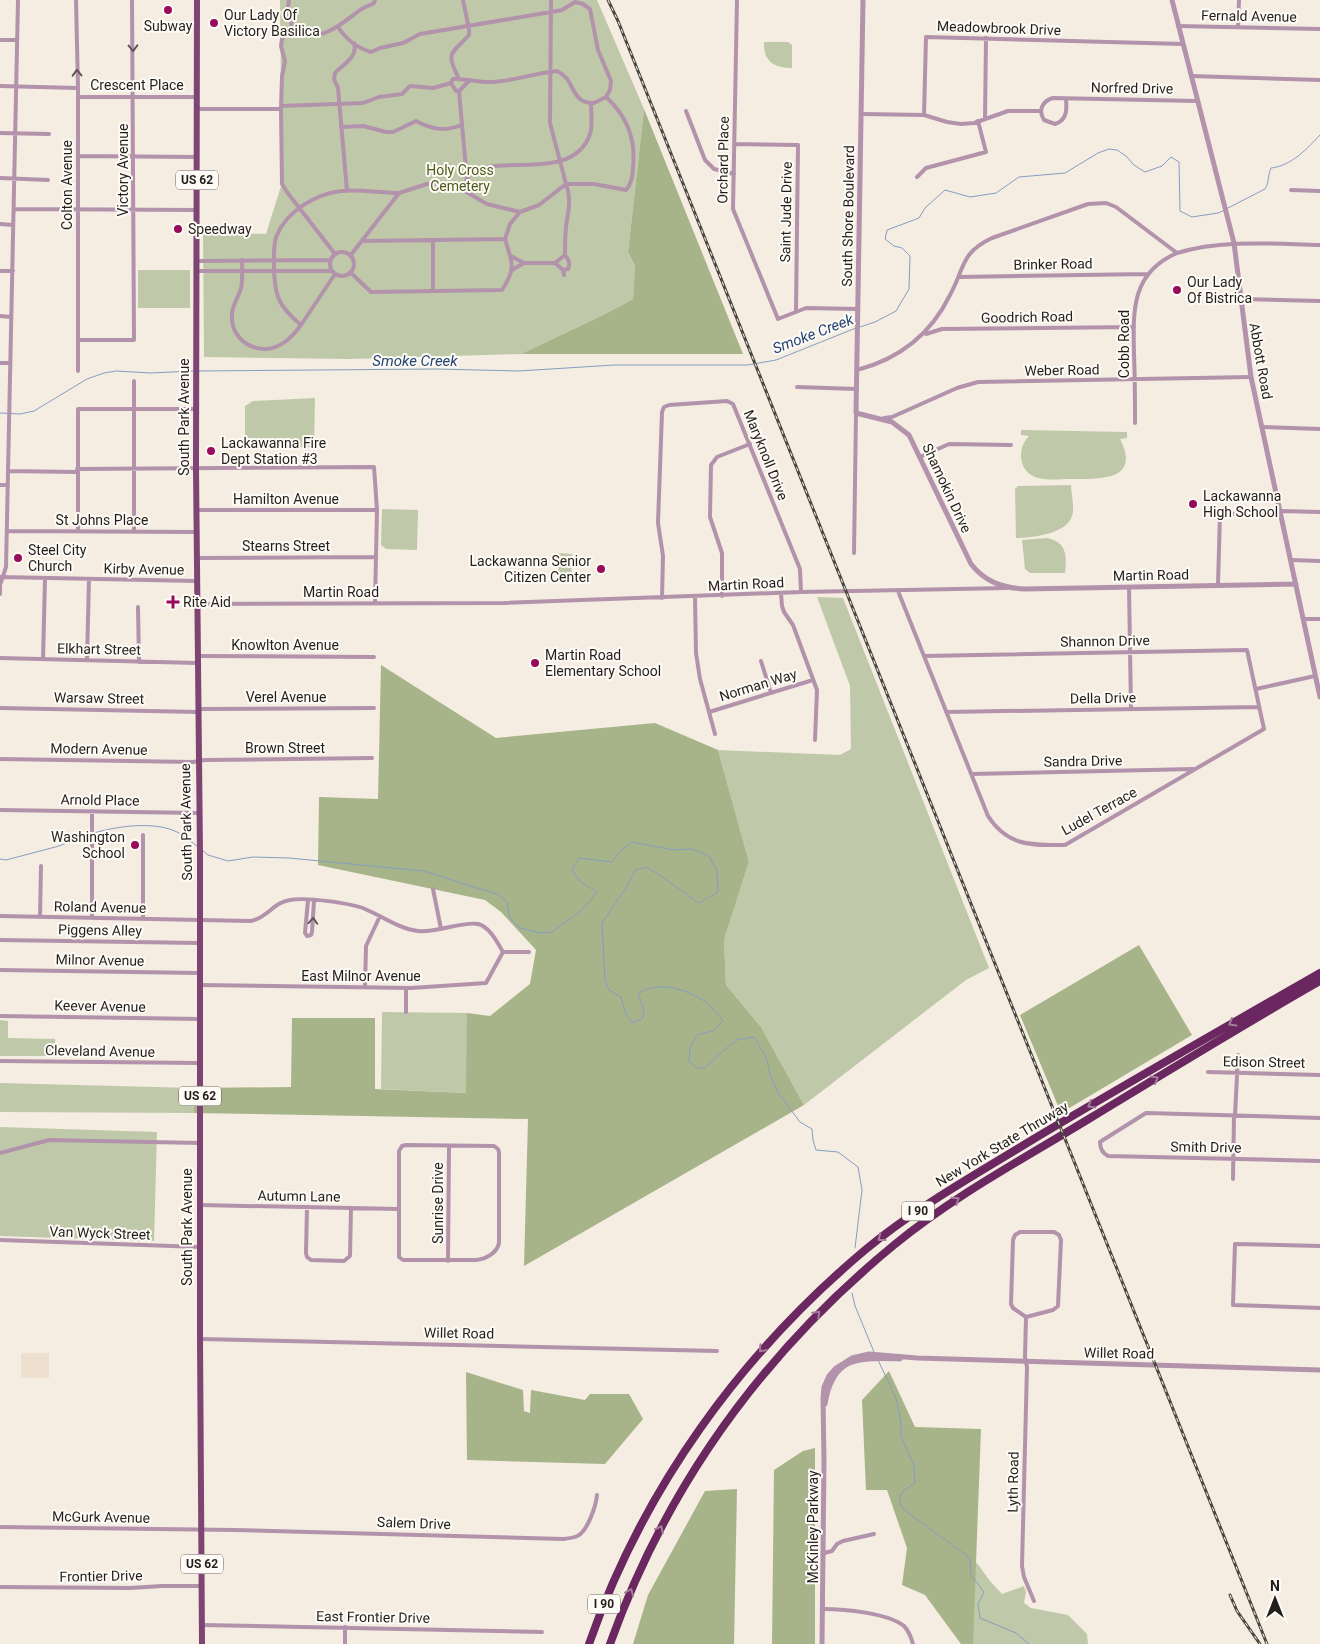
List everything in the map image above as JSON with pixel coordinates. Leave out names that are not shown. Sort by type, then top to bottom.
[{"type":"highway","name":"New York State Thruway","points":[[589,1644],[603,1606],[632,1542],[663,1484],[689,1443],[722,1398],[760,1352],[822,1287],[895,1227],[965,1179],[1105,1096],[1320,973]]},
{"type":"highway","name":"New York State Thruway","points":[[610,1644],[646,1557],[676,1499],[704,1454],[754,1384],[833,1298],[895,1244],[968,1192],[1320,981]]},
{"type":"main road","name":"South Park Avenue","points":[[197,0],[196,532],[200,854],[202,1644]]},
{"type":"street","points":[[0,594],[1,577],[6,567],[18,0]]},
{"type":"street","name":"Colton Avenue","points":[[76,0],[78,88],[78,371]]},
{"type":"street","name":"Victory Avenue","points":[[78,340],[134,340],[132,0]]},
{"type":"street","points":[[289,0],[288,7],[292,26],[296,30],[313,34],[319,34],[338,27],[375,0]]},
{"type":"street","points":[[459,79],[451,59],[452,51],[468,35],[463,0]]},
{"type":"street","points":[[551,0],[550,123],[570,194],[565,255],[570,265],[563,270]]},
{"type":"street","name":"Orchard Place","points":[[737,0],[733,209],[778,319],[806,308],[858,308]]},
{"type":"street","name":"South Shore Boulevard","points":[[854,553],[863,0]]},
{"type":"street","name":"Abbott Road","points":[[1172,0],[1234,244],[1251,377],[1320,697]]},
{"type":"street","points":[[1238,27],[1239,0]]},
{"type":"street","points":[[197,109],[281,108],[363,103],[379,97],[402,94],[410,86],[433,88],[459,79],[494,82],[557,71],[568,78],[575,95],[581,100],[591,103],[606,97],[610,90],[611,81],[598,50],[590,9],[583,4],[575,2],[562,10],[420,34],[403,43],[371,52],[363,50],[346,40],[338,27]]},
{"type":"street","points":[[292,26],[282,39],[281,46],[285,61],[282,76],[281,108],[282,184],[335,254]]},
{"type":"street","name":"Fernald Avenue","points":[[1178,26],[1320,29]]},
{"type":"street","name":"Meadowbrook Drive","points":[[924,116],[926,37],[1183,44]]},
{"type":"street","points":[[985,118],[986,38]]},
{"type":"street","points":[[0,40],[17,40]]},
{"type":"street","points":[[347,191],[338,88],[334,79],[335,73],[354,54],[356,50],[354,43]]},
{"type":"street","points":[[456,72],[452,81],[456,91],[459,91]]},
{"type":"street","points":[[1191,76],[1320,80]]},
{"type":"street","points":[[467,180],[459,91],[469,81]]},
{"type":"street","points":[[0,86],[78,88]]},
{"type":"street","name":"Crescent Place","points":[[78,97],[197,97]]},
{"type":"street","points":[[350,272],[371,292],[502,290],[512,270],[511,256],[505,239],[510,224],[520,212],[539,204],[566,184],[594,184],[626,190],[630,186],[635,152],[633,139],[628,125],[619,110],[606,97]]},
{"type":"street","name":"Norfred Drive","points":[[1041,111],[1044,103],[1050,98],[1197,101]]},
{"type":"street","points":[[861,114],[924,116],[954,124],[968,124],[1015,110],[1041,111],[1044,120],[1051,124],[1058,124],[1066,115],[1066,99]]},
{"type":"street","points":[[463,190],[469,176],[480,168],[544,165],[575,154],[583,146],[590,134],[591,103]]},
{"type":"street","points":[[686,111],[706,160],[714,169],[734,174]]},
{"type":"street","points":[[341,127],[363,126],[393,132],[416,121],[437,129],[448,130],[461,125]]},
{"type":"street","points":[[917,178],[926,168],[986,152],[978,121]]},
{"type":"street","points":[[0,132],[49,134]]},
{"type":"street","name":"Saint Jude Drive","points":[[734,144],[798,145],[796,312]]},
{"type":"street","points":[[78,156],[197,156]]},
{"type":"street","points":[[0,178],[48,180]]},
{"type":"street","points":[[301,325],[287,313],[276,293],[274,260],[276,236],[287,219],[299,208],[314,200],[342,191],[399,193],[427,184],[449,185],[463,190],[487,204],[520,212]]},
{"type":"street","points":[[1291,190],[1320,191]]},
{"type":"street","points":[[350,256],[399,193]]},
{"type":"street","points":[[857,370],[888,359],[922,336],[941,312],[967,256],[982,242],[1091,204],[1106,203],[1116,207],[1177,253]]},
{"type":"street","points":[[14,209],[197,210]]},
{"type":"street","points":[[0,224],[14,225]]},
{"type":"street","points":[[362,241],[505,239]]},
{"type":"street","points":[[433,240],[433,291]]},
{"type":"street","name":"Cobb Road","points":[[1135,423],[1135,301],[1141,285],[1148,274],[1160,262],[1177,253],[1196,248],[1234,244],[1320,245]]},
{"type":"street","points":[[197,271],[334,273],[342,276],[350,272],[354,263],[350,256],[344,252],[335,254],[330,260],[330,268],[334,273]]},
{"type":"street","points":[[512,270],[524,264],[555,263],[565,255]]},
{"type":"street","points":[[511,256],[524,264]]},
{"type":"street","points":[[197,260],[330,260]]},
{"type":"street","points":[[242,260],[240,289],[232,312],[232,323],[236,334],[242,341],[262,349],[277,347],[293,336],[334,273]]},
{"type":"street","points":[[555,263],[563,270],[564,275]]},
{"type":"street","points":[[0,271],[12,271]]},
{"type":"street","name":"Brinker Road","points":[[959,276],[1148,274]]},
{"type":"street","points":[[1240,299],[1320,301]]},
{"type":"street","points":[[0,316],[12,317]]},
{"type":"street","name":"Goodrich Road","points":[[922,336],[942,329],[1134,327]]},
{"type":"street","points":[[0,363],[10,363]]},
{"type":"street","name":"Weber Road","points":[[882,418],[892,417],[957,388],[978,382],[1251,377]]},
{"type":"street","points":[[134,381],[134,531]]},
{"type":"street","points":[[797,388],[857,389]]},
{"type":"street","name":"Maryknoll Drive","points":[[662,598],[663,556],[658,524],[663,409],[669,405],[730,402],[734,404],[800,569],[801,592]]},
{"type":"street","points":[[78,531],[78,409],[196,409]]},
{"type":"street","name":"Shamokin Drive","points":[[856,413],[892,422],[904,430],[913,440],[971,564],[985,578],[1007,588]]},
{"type":"street","points":[[1262,427],[1320,429]]},
{"type":"street","points":[[722,596],[722,553],[710,517],[711,465],[717,457],[750,444]]},
{"type":"street","points":[[920,457],[949,444],[1011,445]]},
{"type":"street","points":[[8,471],[374,467],[376,603]]},
{"type":"street","points":[[0,485],[8,485]]},
{"type":"street","name":"Hamilton Avenue","points":[[196,510],[376,510]]},
{"type":"street","points":[[1218,585],[1220,514],[1320,512]]},
{"type":"street","name":"St Johns Place","points":[[0,528],[7,530],[196,532]]},
{"type":"street","name":"Stearns Street","points":[[197,558],[376,557]]},
{"type":"street","points":[[1290,560],[1320,561]]},
{"type":"street","name":"Kirby Avenue","points":[[1,577],[197,581]]},
{"type":"street","points":[[43,659],[45,578]]},
{"type":"street","points":[[87,660],[89,579]]},
{"type":"street","name":"Martin Road","points":[[197,604],[504,603],[801,592],[1296,584]]},
{"type":"street","points":[[1129,587],[1131,709]]},
{"type":"street","name":"Ludel Terrace","points":[[898,590],[988,816],[1007,837],[1027,844],[1065,845],[1264,729],[1256,690]]},
{"type":"street","points":[[781,593],[784,612],[793,625],[817,690],[815,740]]},
{"type":"street","points":[[695,597],[700,679],[716,734]]},
{"type":"street","points":[[138,607],[139,662]]},
{"type":"street","points":[[1303,619],[1320,619]]},
{"type":"street","name":"Shannon Drive","points":[[924,656],[1247,650],[1256,690]]},
{"type":"street","name":"Knowlton Avenue","points":[[197,659],[374,657]]},
{"type":"street","name":"Elkhart Street","points":[[0,658],[139,662],[197,659]]},
{"type":"street","points":[[761,661],[771,693]]},
{"type":"street","points":[[1256,690],[1315,676]]},
{"type":"street","name":"Norman Way","points":[[709,712],[813,680]]},
{"type":"street","name":"Della Drive","points":[[946,712],[1259,707]]},
{"type":"street","name":"Warsaw Street","points":[[0,708],[198,711]]},
{"type":"street","name":"Verel Avenue","points":[[198,711],[374,708]]},
{"type":"street","name":"Brown Street","points":[[198,761],[372,758]]},
{"type":"street","name":"Modern Avenue","points":[[0,759],[198,761]]},
{"type":"street","name":"Sandra Drive","points":[[971,774],[1195,769]]},
{"type":"street","name":"Arnold Place","points":[[0,810],[199,813]]},
{"type":"street","points":[[92,811],[92,918]]},
{"type":"street","points":[[143,835],[143,919]]},
{"type":"street","points":[[40,917],[41,866]]},
{"type":"street","points":[[433,889],[441,929]]},
{"type":"street","name":"Roland Avenue","points":[[0,916],[251,921],[262,917],[284,901],[293,899],[308,900],[349,903],[410,930],[422,931],[473,924],[482,926],[489,931],[503,952]]},
{"type":"street","points":[[308,900],[304,933],[307,936],[311,935],[312,932],[314,901]]},
{"type":"street","points":[[365,987],[366,946],[380,916]]},
{"type":"street","name":"Piggens Alley","points":[[0,940],[199,943]]},
{"type":"street","points":[[503,952],[529,952]]},
{"type":"street","name":"East Milnor Avenue","points":[[200,985],[406,988],[486,983],[503,952]]},
{"type":"street","name":"Milnor Avenue","points":[[0,970],[199,973]]},
{"type":"street","points":[[406,988],[406,1012]]},
{"type":"street","name":"Keever Avenue","points":[[0,1016],[200,1019]]},
{"type":"street","points":[[1233,1179],[1238,1055]]},
{"type":"street","name":"Cleveland Avenue","points":[[0,1061],[200,1063]]},
{"type":"street","name":"Edison Street","points":[[1208,1072],[1320,1075]]},
{"type":"street","name":"Smith Drive","points":[[1235,1116],[1146,1113],[1100,1142],[1100,1147],[1102,1152],[1108,1156],[1320,1161]]},
{"type":"street","points":[[1235,1116],[1320,1118]]},
{"type":"street","points":[[0,1153],[49,1140],[200,1143]]},
{"type":"street","points":[[406,1145],[449,1146],[494,1146],[500,1152],[498,1248],[480,1260],[401,1259],[398,1255],[400,1148],[406,1145]]},
{"type":"street","name":"Sunrise Drive","points":[[448,1261],[449,1146]]},
{"type":"street","name":"Autumn Lane","points":[[200,1205],[398,1209]]},
{"type":"street","points":[[307,1207],[307,1258],[311,1260],[344,1261],[350,1256],[351,1208]]},
{"type":"street","points":[[1020,1232],[1054,1232],[1059,1235],[1061,1240],[1059,1304],[1053,1310],[1026,1317],[1013,1308],[1011,1304],[1014,1237],[1020,1232]]},
{"type":"street","name":"Van Wyck Street","points":[[0,1240],[200,1247]]},
{"type":"street","points":[[1320,1246],[1235,1244],[1233,1305],[1320,1308]]},
{"type":"street","name":"Lyth Road","points":[[1026,1317],[1022,1566],[1024,1577],[1034,1601]]},
{"type":"street","name":"Willet Road","points":[[200,1338],[718,1351]]},
{"type":"street","name":"Willet Road","points":[[841,1366],[852,1358],[888,1357],[1320,1370]]},
{"type":"street","name":"McKinley Parkway","points":[[822,1644],[824,1553],[823,1398],[824,1387],[829,1376],[841,1366]]},
{"type":"street","name":"Salem Drive","points":[[202,1530],[564,1539],[579,1535],[585,1529],[596,1505],[597,1495]]},
{"type":"street","name":"McGurk Avenue","points":[[0,1527],[202,1530]]},
{"type":"street","points":[[824,1553],[832,1551],[837,1544],[843,1541],[874,1534]]},
{"type":"street","name":"Frontier Drive","points":[[0,1587],[130,1588],[202,1586]]},
{"type":"street","points":[[823,1609],[863,1612],[895,1621],[909,1632],[913,1644]]},
{"type":"street","name":"East Frontier Drive","points":[[202,1625],[542,1632]]},
{"type":"street","points":[[345,1627],[345,1644]]},
{"type":"shaded area","points":[[21,1353],[49,1353],[49,1378],[21,1378]]},
{"type":"green space","name":"Holy Cross Cemetery","points":[[280,0],[597,0],[644,109],[628,252],[635,266],[633,299],[521,354],[350,359],[204,357],[203,232],[266,234],[282,183]]},
{"type":"green space","points":[[764,42],[788,42],[792,45],[792,68],[780,67],[771,62],[764,49]]},
{"type":"green space","points":[[644,109],[743,354],[521,354],[633,299],[635,266],[628,252]]},
{"type":"green space","points":[[138,270],[190,270],[190,308],[138,308]]},
{"type":"green space","points":[[315,398],[314,447],[245,448],[245,406],[253,401]]},
{"type":"green space","points":[[1021,430],[1127,432],[1127,438],[1120,439],[1125,453],[1125,463],[1121,471],[1104,478],[1043,479],[1035,477],[1029,474],[1022,464],[1022,446],[1029,436],[1021,435]]},
{"type":"green space","points":[[1071,485],[1073,509],[1069,522],[1048,534],[1016,538],[1015,489],[1018,486]]},
{"type":"green space","points":[[382,509],[418,510],[417,550],[386,549],[381,545]]},
{"type":"green space","points":[[1047,538],[1054,540],[1062,546],[1066,561],[1065,573],[1030,573],[1025,569],[1022,540]]},
{"type":"green space","points":[[559,553],[572,554],[571,581],[558,580]]},
{"type":"green space","points":[[817,597],[843,598],[989,968],[966,980],[804,1105],[761,1027],[726,985],[724,940],[749,862],[718,750],[840,755],[851,749],[850,686]]},
{"type":"green space","points":[[381,665],[496,738],[655,723],[718,750],[749,862],[724,940],[726,985],[761,1027],[804,1105],[524,1266],[528,1119],[194,1113],[194,1088],[291,1087],[292,1018],[375,1018],[375,1089],[466,1093],[467,1013],[490,1016],[530,984],[536,950],[501,912],[485,900],[318,865],[319,797],[378,799]]},
{"type":"green space","points":[[1139,945],[1192,1035],[1061,1113],[1020,1015]]},
{"type":"green space","points":[[382,1012],[467,1013],[467,1093],[381,1089]]},
{"type":"green space","points":[[0,1020],[8,1021],[8,1038],[55,1039],[55,1056],[0,1056]]},
{"type":"green space","points":[[0,1083],[194,1088],[194,1113],[0,1112]]},
{"type":"green space","points":[[0,1127],[157,1132],[154,1241],[0,1236]]},
{"type":"green space","points":[[889,1371],[915,1427],[981,1429],[973,1644],[961,1644],[925,1595],[902,1585],[907,1548],[887,1490],[866,1490],[862,1400]]},
{"type":"green space","points":[[466,1372],[523,1390],[524,1411],[530,1413],[531,1390],[585,1400],[590,1394],[629,1394],[643,1419],[605,1464],[467,1460]]},
{"type":"green space","points":[[815,1448],[815,1644],[772,1644],[774,1470],[803,1451]]},
{"type":"green space","points":[[737,1489],[734,1644],[633,1644],[648,1595],[705,1491]]},
{"type":"green space","points":[[968,1562],[977,1563],[1002,1594],[1024,1586],[1026,1592],[1024,1603],[1031,1608],[1068,1615],[1087,1634],[1088,1644],[972,1644]]},
{"type":"waterway","name":"Smoke Creek","points":[[1228,208],[1265,189],[1271,168],[1278,167],[1292,160],[1320,135]]},
{"type":"waterway","name":"Smoke Creek","points":[[860,327],[875,322],[896,311],[909,289],[910,256],[902,248],[894,246],[885,239],[887,230],[919,218],[925,208],[945,190],[970,197],[996,193],[1019,177],[1065,173],[1098,153],[1109,149],[1117,150],[1145,172],[1162,166],[1171,157],[1179,162],[1180,211],[1192,217],[1225,210]]},
{"type":"waterway","name":"Smoke Creek","points":[[199,371],[436,369],[519,371],[614,365],[748,365],[776,360],[856,328]]},
{"type":"waterway","name":"Smoke Creek","points":[[0,413],[20,414],[34,411],[87,379],[104,373],[116,371],[151,373],[193,371]]},
{"type":"waterway","points":[[94,833],[114,828],[158,827],[180,833],[197,846]]},
{"type":"waterway","points":[[0,859],[6,860],[59,846],[90,834]]},
{"type":"waterway","points":[[202,850],[208,855],[228,861],[253,857],[289,858],[423,871],[497,894],[507,902],[510,918],[520,928],[541,933],[552,932],[582,910],[597,892],[581,882],[572,870],[579,858],[612,862],[620,851],[632,842],[674,850],[692,849],[709,856],[717,871],[718,892],[699,903],[646,867],[635,870],[628,885],[602,923],[605,980],[609,990],[621,997],[626,1014],[632,1023],[642,1019],[644,1010],[638,994],[655,987],[683,990],[700,998],[709,1005],[723,1021],[714,1030],[697,1035],[690,1047],[689,1061],[696,1068],[705,1068],[737,1040],[754,1037],[766,1057],[771,1078],[779,1094],[800,1122],[812,1129],[816,1150],[838,1152],[858,1167],[862,1190],[855,1248]]},
{"type":"waterway","points":[[852,1293],[855,1306],[874,1352]]},
{"type":"waterway","points":[[878,1360],[896,1398],[901,1423],[901,1436],[914,1466],[915,1483],[903,1491],[899,1499],[903,1509],[970,1558],[971,1575],[984,1592],[978,1604],[980,1618],[1016,1633],[1029,1644]]},
{"type":"railway","points":[[608,0],[1267,1644]]},
{"type":"railway","points":[[1230,1595],[1237,1611],[1260,1644]]},
{"type":"place","name":"Subway","points":[[168,10]]},
{"type":"place","name":"Our Lady Of Victory Basilica","points":[[214,23]]},
{"type":"place","name":"Speedway","points":[[178,229]]},
{"type":"place","name":"Our Lady Of Bistrica","points":[[1177,290]]},
{"type":"place","name":"Lackawanna Fire Dept Station #3","points":[[211,451]]},
{"type":"place","name":"Lackawanna High School","points":[[1193,504]]},
{"type":"place","name":"Steel City Church","points":[[18,558]]},
{"type":"place","name":"Lackawanna Senior Citizen Center","points":[[601,569]]},
{"type":"place","name":"Rite Aid","points":[[173,602]]},
{"type":"place","name":"Martin Road Elementary School","points":[[535,663]]},
{"type":"place","name":"Washington School","points":[[135,845]]}]
